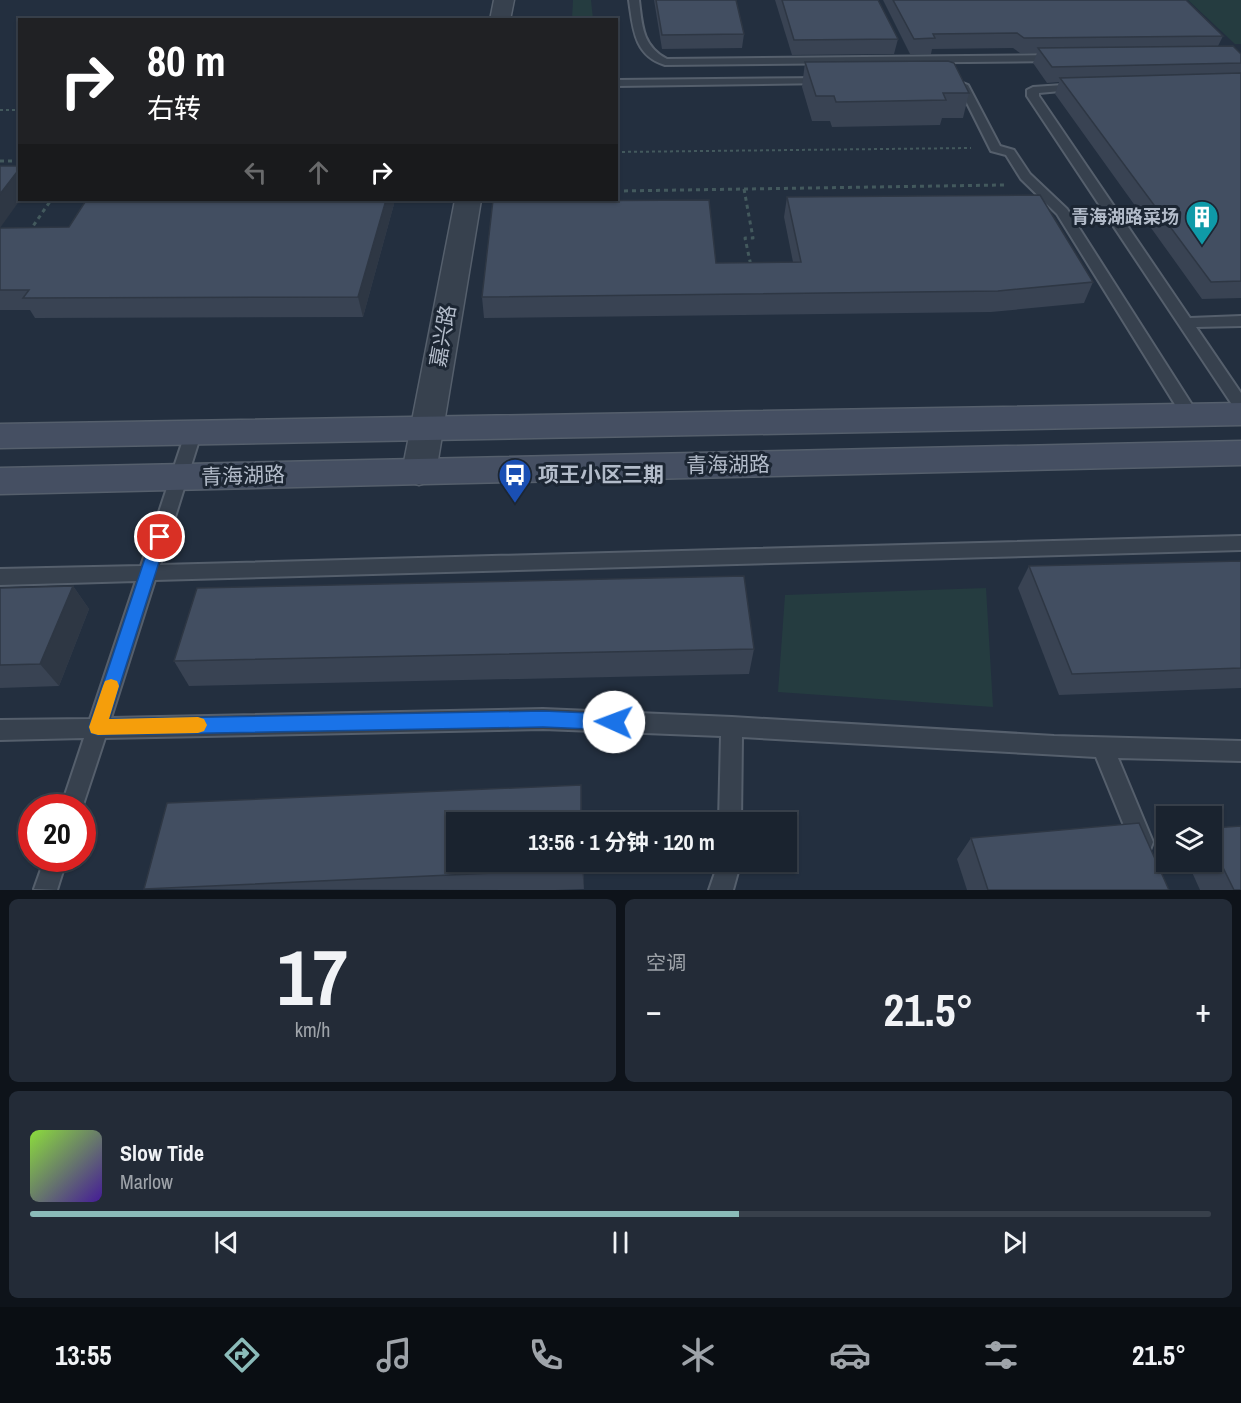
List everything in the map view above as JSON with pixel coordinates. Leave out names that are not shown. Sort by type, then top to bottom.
[{"type":"main road","name":"青海湖路","points":[[0,436],[1241,414]]},
{"type":"main road","name":"青海湖路","points":[[0,481],[1241,453]]},
{"type":"street","points":[[500,18],[504,0]]},
{"type":"street","name":"嘉兴路","points":[[419,472],[468,201]]},
{"type":"lane","points":[[634,0],[642,47],[650,56],[665,62],[902,54],[1067,57]]},
{"type":"lane","points":[[942,80],[964,87],[995,148],[1010,153],[1026,176],[1062,212],[1190,415]]},
{"type":"lane","points":[[618,83],[838,81]]},
{"type":"lane","points":[[1088,87],[1041,88],[1033,90],[1033,96],[1241,405]]},
{"type":"lane","points":[[1186,323],[1241,321]]},
{"type":"lane","points":[[76,794],[193,434]]},
{"type":"lane","points":[[0,577],[1241,543]]},
{"type":"lane","points":[[0,730],[543,719],[1103,748],[1241,751]]},
{"type":"lane","points":[[730,812],[732,727]]},
{"type":"lane","points":[[1103,748],[1149,857]]},
{"type":"lane","points":[[46,890],[52,872]]},
{"type":"lane","points":[[721,890],[727,872]]},
{"type":"path","points":[[0,110],[18,110]]},
{"type":"path","points":[[618,152],[995,148]]},
{"type":"path","points":[[0,161],[18,161]]},
{"type":"path","points":[[618,191],[1034,185]]},
{"type":"path","points":[[744,189],[753,238],[745,238],[752,270]]},
{"type":"path","points":[[27,236],[50,201]]},
{"type":"green space","points":[[573,0],[591,0],[593,18],[572,18]]},
{"type":"green space","points":[[1188,0],[1241,0],[1241,44],[1235,44]]},
{"type":"green space","points":[[986,588],[993,707],[778,692],[785,595]]},
{"type":"building","points":[[656,0],[736,0],[744,34],[662,35]]},
{"type":"building","points":[[782,0],[878,0],[898,39],[794,40]]},
{"type":"building","points":[[893,0],[1186,0],[1223,36],[1024,38],[1017,33],[933,34],[935,38],[914,39]]},
{"type":"building","points":[[1233,46],[1241,54],[1241,63],[1052,67],[1038,48]]},
{"type":"building","points":[[948,61],[954,63],[969,93],[943,93],[946,100],[836,102],[834,96],[816,96],[805,62]]},
{"type":"building","name":"青海湖路菜场","points":[[1241,73],[1241,281],[1211,282],[1060,78]]},
{"type":"building","points":[[0,166],[18,166],[18,171],[0,194]]},
{"type":"building","points":[[1040,195],[1093,282],[998,291],[482,297],[493,201],[709,200],[716,263],[801,262],[787,197]]},
{"type":"building","points":[[386,201],[358,297],[23,298],[29,290],[0,290],[0,228],[69,227],[85,202]]},
{"type":"building","points":[[1241,561],[1241,668],[1072,674],[1029,566]]},
{"type":"building","points":[[744,576],[754,649],[174,661],[197,588]]},
{"type":"building","points":[[73,586],[40,664],[0,665],[0,588]]},
{"type":"building","points":[[581,785],[581,812],[446,812],[446,872],[516,872],[144,889],[167,803]]},
{"type":"building","points":[[1139,823],[1156,861],[1156,872],[1161,872],[1169,890],[988,890],[971,838]]},
{"type":"building","points":[[1241,826],[1241,890],[1234,890],[1222,865],[1222,827]]},
{"type":"slow traffic","points":[[111,686],[98,727],[198,725]]},
{"type":"place","name":"青海湖路菜场","points":[[1202,246]]},
{"type":"place","name":"项王小区三期","points":[[515,504]]},
{"type":"route","points":[[160,537],[98,727],[543,719],[614,722]]}]
